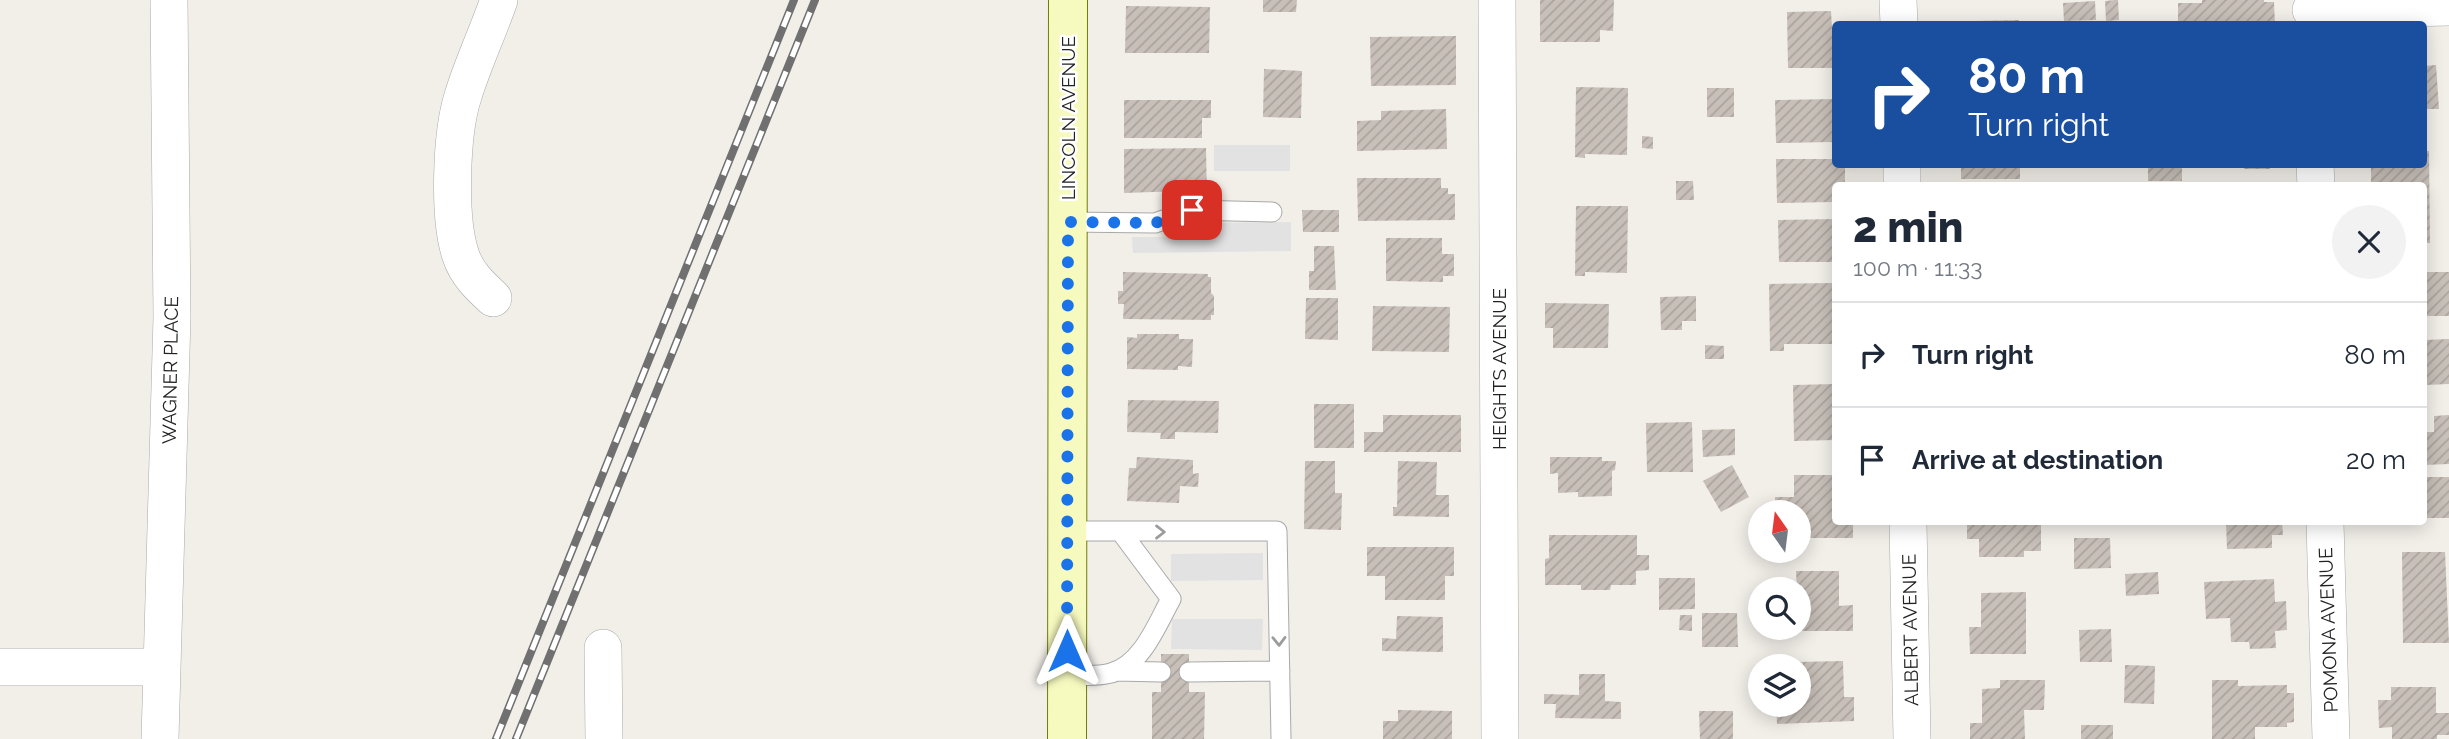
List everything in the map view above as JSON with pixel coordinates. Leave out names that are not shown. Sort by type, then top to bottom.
[{"type":"main road","name":"LINCOLN AVENUE","points":[[1067,739],[1068,0]]},
{"type":"street","name":"WAGNER PLACE","points":[[160,739],[172,317],[169,0]]},
{"type":"street","points":[[493,298],[473,279],[461,257],[454,226],[454,145],[462,97],[499,0]]},
{"type":"street","name":"HEIGHTS AVENUE","points":[[1497,0],[1500,739]]},
{"type":"street","points":[[1898,0],[1899,21]]},
{"type":"street","points":[[2311,12],[2449,8]]},
{"type":"street","name":"ALBERT AVENUE","points":[[1908,525],[1912,739]]},
{"type":"street","name":"POMONA AVENUE","points":[[2325,525],[2332,739]]},
{"type":"street","points":[[603,648],[604,739]]},
{"type":"street","points":[[0,667],[162,667]]},
{"type":"lane","points":[[1068,222],[1155,223],[1192,210],[1272,212]]},
{"type":"lane","points":[[1067,531],[1277,531],[1281,739]]},
{"type":"lane","points":[[1116,671],[1130,663],[1142,649],[1171,598],[1121,532]]},
{"type":"lane","points":[[1067,675],[1116,671],[1161,672]]},
{"type":"lane","points":[[1189,672],[1280,671]]},
{"type":"shaded area","points":[[1214,145],[1290,145],[1290,171],[1214,171]]},
{"type":"shaded area","points":[[1291,222],[1291,251],[1133,253],[1132,237],[1203,237],[1204,223]]},
{"type":"shaded area","points":[[1263,553],[1263,580],[1171,581],[1171,554]]},
{"type":"shaded area","points":[[1172,619],[1263,619],[1262,650],[1171,649]]},
{"type":"building","points":[[1263,0],[1297,0],[1296,12],[1263,12]]},
{"type":"building","points":[[1540,0],[1614,0],[1613,31],[1600,30],[1600,42],[1540,42]]},
{"type":"building","points":[[2118,0],[2119,20],[2106,21],[2105,1]]},
{"type":"building","points":[[2202,0],[2274,2],[2275,21],[2178,21],[2178,3],[2202,3]]},
{"type":"building","points":[[2095,1],[2096,20],[2064,21],[2063,3]]},
{"type":"building","points":[[1126,6],[1210,7],[1209,53],[1125,53]]},
{"type":"building","points":[[1831,11],[1832,68],[1788,68],[1787,12]]},
{"type":"building","points":[[1456,36],[1456,85],[1371,86],[1370,37]]},
{"type":"building","points":[[2436,65],[2439,109],[2427,109],[2427,66]]},
{"type":"building","points":[[1264,69],[1302,71],[1301,118],[1263,117]]},
{"type":"building","points":[[1576,87],[1628,88],[1627,155],[1585,154],[1585,158],[1575,157]]},
{"type":"building","points":[[1707,88],[1734,88],[1734,117],[1707,117]]},
{"type":"building","points":[[1832,99],[1832,142],[1776,143],[1775,100]]},
{"type":"building","points":[[1124,100],[1211,100],[1211,118],[1202,118],[1202,138],[1124,138]]},
{"type":"building","points":[[1446,109],[1447,149],[1357,151],[1357,121],[1381,120],[1381,111]]},
{"type":"building","points":[[1642,136],[1653,137],[1653,149],[1642,148]]},
{"type":"building","points":[[1206,148],[1207,197],[1182,198],[1182,191],[1124,193],[1124,149]]},
{"type":"building","points":[[2429,151],[2430,243],[2427,243],[2427,182],[2371,182],[2371,168],[2427,168]]},
{"type":"building","points":[[1776,159],[1832,159],[1832,168],[1845,168],[1845,182],[1832,182],[1832,202],[1777,203]]},
{"type":"building","points":[[1961,168],[2020,168],[2020,179],[1961,179]]},
{"type":"building","points":[[2148,168],[2182,168],[2182,181],[2148,181]]},
{"type":"building","points":[[1357,178],[1441,178],[1441,188],[1448,188],[1448,194],[1455,194],[1455,220],[1358,221]]},
{"type":"building","points":[[1676,181],[1693,181],[1694,200],[1676,200]]},
{"type":"building","points":[[1576,206],[1628,206],[1627,273],[1585,272],[1585,276],[1575,276]]},
{"type":"building","points":[[1302,210],[1339,210],[1339,232],[1303,232]]},
{"type":"building","points":[[1832,219],[1832,262],[1779,262],[1778,220]]},
{"type":"building","points":[[1386,238],[1442,238],[1442,254],[1454,254],[1454,276],[1443,276],[1443,282],[1386,281]]},
{"type":"building","points":[[1314,246],[1334,246],[1336,290],[1309,290],[1309,271],[1314,271]]},
{"type":"building","points":[[1123,272],[1208,274],[1208,277],[1211,277],[1211,293],[1214,296],[1214,315],[1211,315],[1211,320],[1123,319],[1124,304],[1118,304],[1118,291],[1123,291]]},
{"type":"building","points":[[2427,272],[2449,272],[2449,316],[2427,316]]},
{"type":"building","points":[[1832,283],[1832,344],[1784,344],[1784,351],[1770,351],[1769,284]]},
{"type":"building","points":[[1696,296],[1696,321],[1682,321],[1682,330],[1661,330],[1660,297]]},
{"type":"building","points":[[1306,298],[1338,298],[1338,340],[1305,339]]},
{"type":"building","points":[[1545,303],[1609,304],[1608,348],[1553,348],[1553,328],[1545,328]]},
{"type":"building","points":[[1373,306],[1450,307],[1449,352],[1372,351]]},
{"type":"building","points":[[1137,334],[1179,334],[1179,339],[1193,339],[1192,367],[1178,366],[1178,370],[1127,369],[1127,337],[1137,338]]},
{"type":"building","points":[[2449,339],[2449,384],[2427,385],[2427,340]]},
{"type":"building","points":[[1705,345],[1724,346],[1724,359],[1705,359]]},
{"type":"building","points":[[1832,384],[1832,440],[1794,441],[1793,385]]},
{"type":"building","points":[[1128,400],[1219,401],[1218,433],[1175,432],[1175,439],[1160,439],[1161,433],[1127,432]]},
{"type":"building","points":[[1314,404],[1354,404],[1354,448],[1314,448]]},
{"type":"building","points":[[1383,415],[1461,415],[1461,452],[1364,452],[1364,432],[1383,432]]},
{"type":"building","points":[[2449,415],[2449,464],[2427,465],[2427,432],[2434,432],[2434,416]]},
{"type":"building","points":[[1692,422],[1693,472],[1647,472],[1646,423]]},
{"type":"building","points":[[1735,429],[1735,455],[1703,457],[1702,430]]},
{"type":"building","points":[[1137,457],[1193,460],[1193,474],[1199,473],[1198,487],[1180,486],[1179,503],[1127,501],[1129,468],[1136,468]]},
{"type":"building","points":[[1550,457],[1602,457],[1602,461],[1616,461],[1615,470],[1612,471],[1612,496],[1578,497],[1578,492],[1558,493],[1558,473],[1550,474]]},
{"type":"building","points":[[1305,461],[1335,461],[1335,493],[1342,493],[1341,530],[1304,529]]},
{"type":"building","points":[[1398,461],[1437,462],[1436,495],[1449,495],[1449,517],[1393,516],[1393,507],[1397,507]]},
{"type":"building","points":[[1732,465],[1749,497],[1721,512],[1703,481]]},
{"type":"building","points":[[1794,475],[1832,475],[1832,525],[1853,525],[1853,538],[1811,538],[1811,500],[1775,500],[1775,497],[1794,497]]},
{"type":"building","points":[[2427,477],[2449,477],[2449,518],[2427,518]]},
{"type":"building","points":[[1967,525],[2041,525],[2041,551],[2024,551],[2024,557],[1979,557],[1979,539],[1967,539]]},
{"type":"building","points":[[2226,525],[2282,525],[2283,535],[2272,535],[2272,548],[2227,549]]},
{"type":"building","points":[[1549,535],[1637,535],[1637,555],[1649,555],[1649,570],[1636,571],[1636,585],[1611,585],[1610,590],[1581,590],[1581,585],[1545,585]]},
{"type":"building","points":[[2074,538],[2110,538],[2111,568],[2074,569]]},
{"type":"building","points":[[1367,547],[1454,547],[1454,576],[1445,576],[1445,600],[1385,600],[1385,576],[1367,576]]},
{"type":"building","points":[[2402,552],[2445,552],[2449,643],[2403,643]]},
{"type":"building","points":[[1796,571],[1839,571],[1839,606],[1853,605],[1853,631],[1811,631],[1811,577],[1796,577]]},
{"type":"building","points":[[2158,572],[2159,594],[2126,596],[2125,574]]},
{"type":"building","points":[[1659,578],[1695,578],[1695,609],[1659,610]]},
{"type":"building","points":[[2274,579],[2275,602],[2286,601],[2287,630],[2275,631],[2276,648],[2250,649],[2249,642],[2231,642],[2230,618],[2206,619],[2204,582]]},
{"type":"building","points":[[2026,592],[2026,654],[1970,654],[1969,627],[1981,627],[1981,593]]},
{"type":"building","points":[[1702,613],[1737,613],[1738,647],[1702,647]]},
{"type":"building","points":[[1680,615],[1692,615],[1692,631],[1679,630]]},
{"type":"building","points":[[1397,616],[1443,617],[1443,652],[1382,651],[1382,638],[1396,639]]},
{"type":"building","points":[[2111,629],[2112,662],[2080,662],[2079,630]]},
{"type":"building","points":[[1161,654],[1189,654],[1189,692],[1205,692],[1204,739],[1152,739],[1152,692],[1161,692]]},
{"type":"building","points":[[1843,661],[1844,697],[1854,697],[1854,721],[1777,724],[1777,717],[1811,717],[1811,662]]},
{"type":"building","points":[[2125,665],[2155,666],[2154,704],[2124,703]]},
{"type":"building","points":[[1579,674],[1605,674],[1605,701],[1621,702],[1621,719],[1555,718],[1556,704],[1544,704],[1544,694],[1579,695]]},
{"type":"building","points":[[2000,680],[2045,680],[2044,710],[2024,710],[2025,739],[1970,739],[1970,723],[1982,723],[1982,689],[2000,688]]},
{"type":"building","points":[[2212,680],[2238,680],[2238,686],[2287,685],[2287,693],[2294,693],[2294,722],[2287,723],[2287,727],[2255,727],[2255,739],[2212,739]]},
{"type":"building","points":[[2391,687],[2436,687],[2436,713],[2449,713],[2449,735],[2437,735],[2437,739],[2392,739],[2392,727],[2379,728],[2378,700],[2391,700]]},
{"type":"building","points":[[1398,710],[1452,711],[1452,739],[1383,739],[1383,721],[1398,721]]},
{"type":"building","points":[[1699,711],[1733,711],[1733,739],[1700,739]]},
{"type":"building","points":[[2081,725],[2113,725],[2113,739],[2081,739]]},
{"type":"railway","points":[[496,739],[794,0]]},
{"type":"railway","points":[[516,739],[815,0]]},
{"type":"route","points":[[1067,651],[1068,222],[1155,223],[1192,210]]}]
